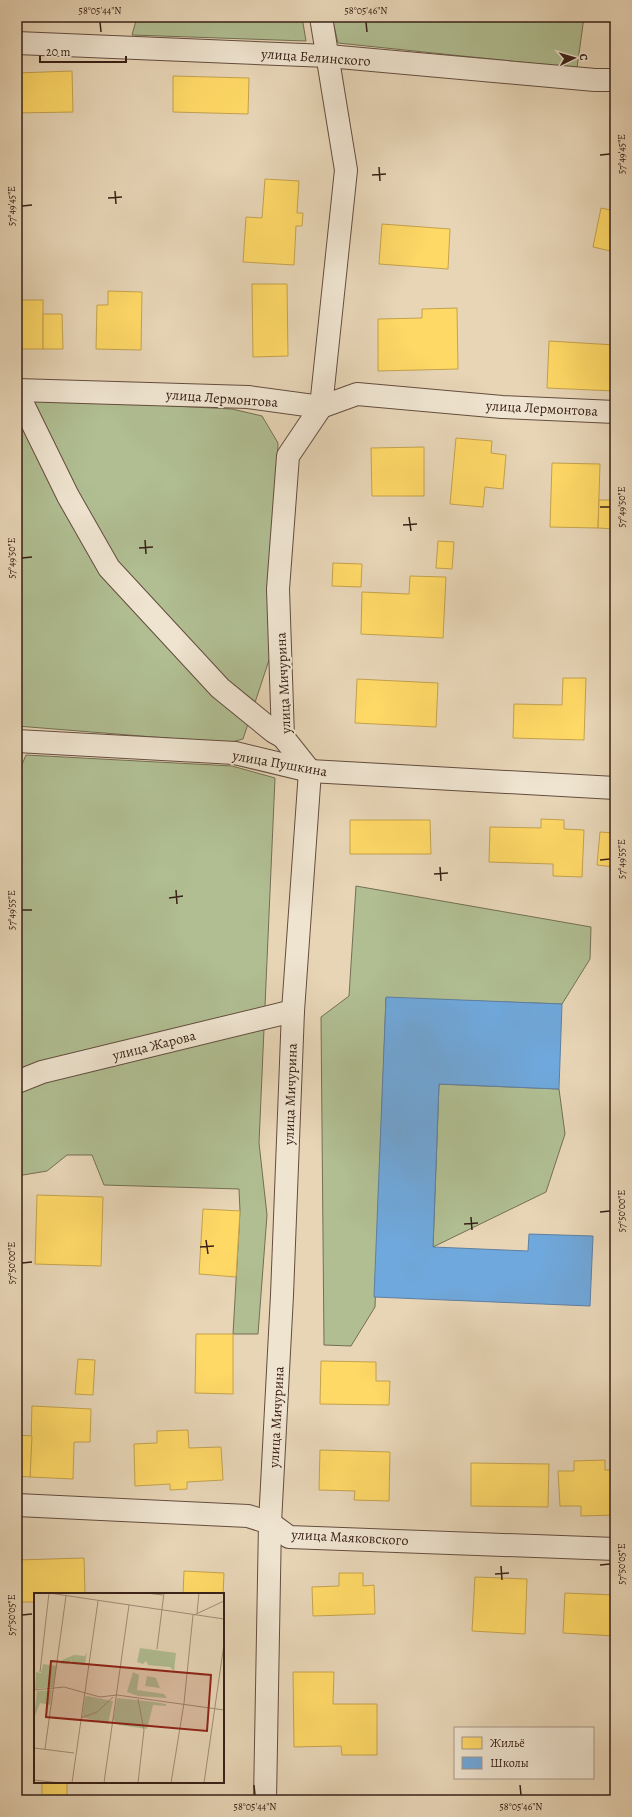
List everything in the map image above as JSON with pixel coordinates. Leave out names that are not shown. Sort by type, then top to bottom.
[{"type":"street","points":[[321,17],[346,170],[321,407]]},
{"type":"street","name":"улица Белинского","points":[[17,43],[328,56],[595,80],[615,80]]},
{"type":"street","points":[[17,391],[68,496],[108,568],[220,688],[274,732],[283,736]]},
{"type":"street","name":"улица Лермонтова","points":[[17,391],[248,397],[321,407],[357,394],[502,407],[615,412]]},
{"type":"street","name":"улица Мичурина","points":[[265,1800],[270,1523],[282,1295],[293,1011],[310,771],[283,736],[278,588],[288,456],[321,407]]},
{"type":"street","name":"улица Пушкина","points":[[17,741],[235,753],[310,771],[615,788]]},
{"type":"street","name":"улица Жарова","points":[[17,1082],[42,1072],[293,1011]]},
{"type":"street","name":"улица Маяковского","points":[[17,1504],[248,1516],[270,1523],[289,1537],[615,1549]]},
{"type":"green space","points":[[137,17],[302,17],[306,41],[132,35]]},
{"type":"green space","points":[[332,17],[584,17],[577,68],[338,43]]},
{"type":"green space","points":[[610,117],[615,118],[615,211],[611,210]]},
{"type":"green space","points":[[34,399],[232,409],[262,416],[278,443],[270,657],[243,739],[228,743],[17,726],[17,421]]},
{"type":"green space","points":[[26,755],[232,766],[275,778],[259,1143],[267,1215],[258,1334],[233,1334],[240,1211],[239,1189],[104,1185],[92,1155],[67,1155],[47,1171],[17,1176],[17,776]]},
{"type":"green space","points":[[356,886],[591,927],[590,959],[562,1004],[386,998],[375,1307],[351,1346],[324,1345],[321,1017],[349,996]]},
{"type":"green space","points":[[439,1084],[559,1089],[565,1134],[546,1192],[433,1247]]},
{"type":"building: Жильё","points":[[72,71],[73,112],[17,113],[17,73]]},
{"type":"building: Жильё","points":[[173,76],[249,78],[248,114],[173,112]]},
{"type":"building: Жильё","points":[[265,179],[299,181],[297,213],[303,213],[302,226],[296,226],[294,265],[243,262],[246,217],[262,218]]},
{"type":"building: Жильё","points":[[601,208],[615,211],[615,252],[593,247]]},
{"type":"building: Жильё","points":[[382,224],[450,229],[448,269],[379,264]]},
{"type":"building: Жильё","points":[[252,284],[287,284],[288,356],[253,357]]},
{"type":"building: Жильё","points":[[108,291],[142,292],[141,350],[96,349],[97,305],[108,305]]},
{"type":"building: Жильё","points":[[17,300],[43,300],[43,349],[17,349]]},
{"type":"building: Жильё","points":[[457,308],[458,369],[378,371],[378,319],[422,318],[422,309]]},
{"type":"building: Жильё","points":[[43,314],[62,314],[63,349],[43,349]]},
{"type":"building: Жильё","points":[[549,341],[615,345],[615,391],[547,388]]},
{"type":"building: Жильё","points":[[456,438],[492,441],[491,453],[506,455],[503,489],[485,487],[483,507],[450,504]]},
{"type":"building: Жильё","points":[[424,447],[424,496],[372,496],[371,448]]},
{"type":"building: Жильё","points":[[552,463],[600,464],[598,528],[550,527]]},
{"type":"building: Жильё","points":[[599,500],[615,500],[615,529],[598,528]]},
{"type":"building: Жильё","points":[[438,541],[454,542],[452,569],[436,568]]},
{"type":"building: Жильё","points":[[333,563],[362,564],[361,587],[332,586]]},
{"type":"building: Жильё","points":[[410,576],[446,577],[443,638],[361,634],[362,592],[409,594]]},
{"type":"building: Жильё","points":[[563,678],[586,678],[584,740],[513,738],[514,704],[562,705]]},
{"type":"building: Жильё","points":[[357,679],[438,683],[436,727],[355,723]]},
{"type":"building: Жильё","points":[[615,697],[615,740],[613,740]]},
{"type":"building: Жильё","points":[[541,819],[564,820],[564,829],[584,830],[582,877],[553,876],[553,864],[489,862],[490,827],[541,828]]},
{"type":"building: Жильё","points":[[350,820],[430,820],[431,854],[350,854]]},
{"type":"building: Жильё","points":[[600,832],[615,833],[615,867],[597,865]]},
{"type":"building: Жильё","points":[[37,1195],[103,1197],[101,1266],[35,1264]]},
{"type":"building: Жильё","points":[[203,1209],[240,1211],[236,1277],[199,1274]]},
{"type":"building: Жильё","points":[[196,1334],[233,1334],[233,1394],[195,1393]]},
{"type":"building: Жильё","points":[[78,1359],[95,1360],[93,1395],[75,1394]]},
{"type":"building: Жильё","points":[[321,1361],[376,1362],[376,1381],[390,1381],[389,1405],[320,1404]]},
{"type":"building: Жильё","points":[[32,1406],[91,1409],[90,1442],[74,1442],[73,1479],[30,1477]]},
{"type":"building: Жильё","points":[[188,1430],[189,1448],[221,1447],[223,1480],[187,1482],[187,1489],[170,1490],[170,1484],[135,1486],[134,1444],[157,1443],[157,1431]]},
{"type":"building: Жильё","points":[[17,1435],[32,1436],[30,1477],[17,1476]]},
{"type":"building: Жильё","points":[[320,1450],[390,1452],[389,1501],[354,1500],[355,1491],[319,1490]]},
{"type":"building: Жильё","points":[[605,1460],[605,1470],[615,1470],[615,1515],[581,1516],[581,1506],[560,1506],[558,1471],[574,1471],[574,1461]]},
{"type":"building: Жильё","points":[[471,1463],[549,1464],[548,1507],[471,1506]]},
{"type":"building: Жильё","points":[[84,1558],[85,1593],[34,1593],[34,1602],[17,1602],[17,1560]]},
{"type":"building: Жильё","points":[[184,1571],[224,1573],[223,1593],[183,1593]]},
{"type":"building: Жильё","points":[[339,1573],[363,1573],[363,1586],[374,1585],[375,1614],[313,1616],[312,1587],[339,1586]]},
{"type":"building: Жильё","points":[[475,1577],[527,1579],[525,1634],[472,1631]]},
{"type":"building: Жильё","points":[[565,1593],[615,1595],[615,1636],[563,1633]]},
{"type":"building: Жильё","points":[[293,1672],[334,1672],[333,1704],[377,1704],[377,1755],[342,1755],[341,1746],[294,1747]]},
{"type":"building: Жильё","points":[[42,1783],[67,1783],[67,1800],[17,1800],[17,1796],[42,1796]]},
{"type":"building: Жильё","points":[[205,1796],[205,1800],[169,1800],[169,1797]]},
{"type":"building: Школы","points":[[386,997],[562,1004],[559,1089],[439,1084],[433,1247],[528,1251],[529,1234],[593,1236],[590,1306],[374,1297]]}]
